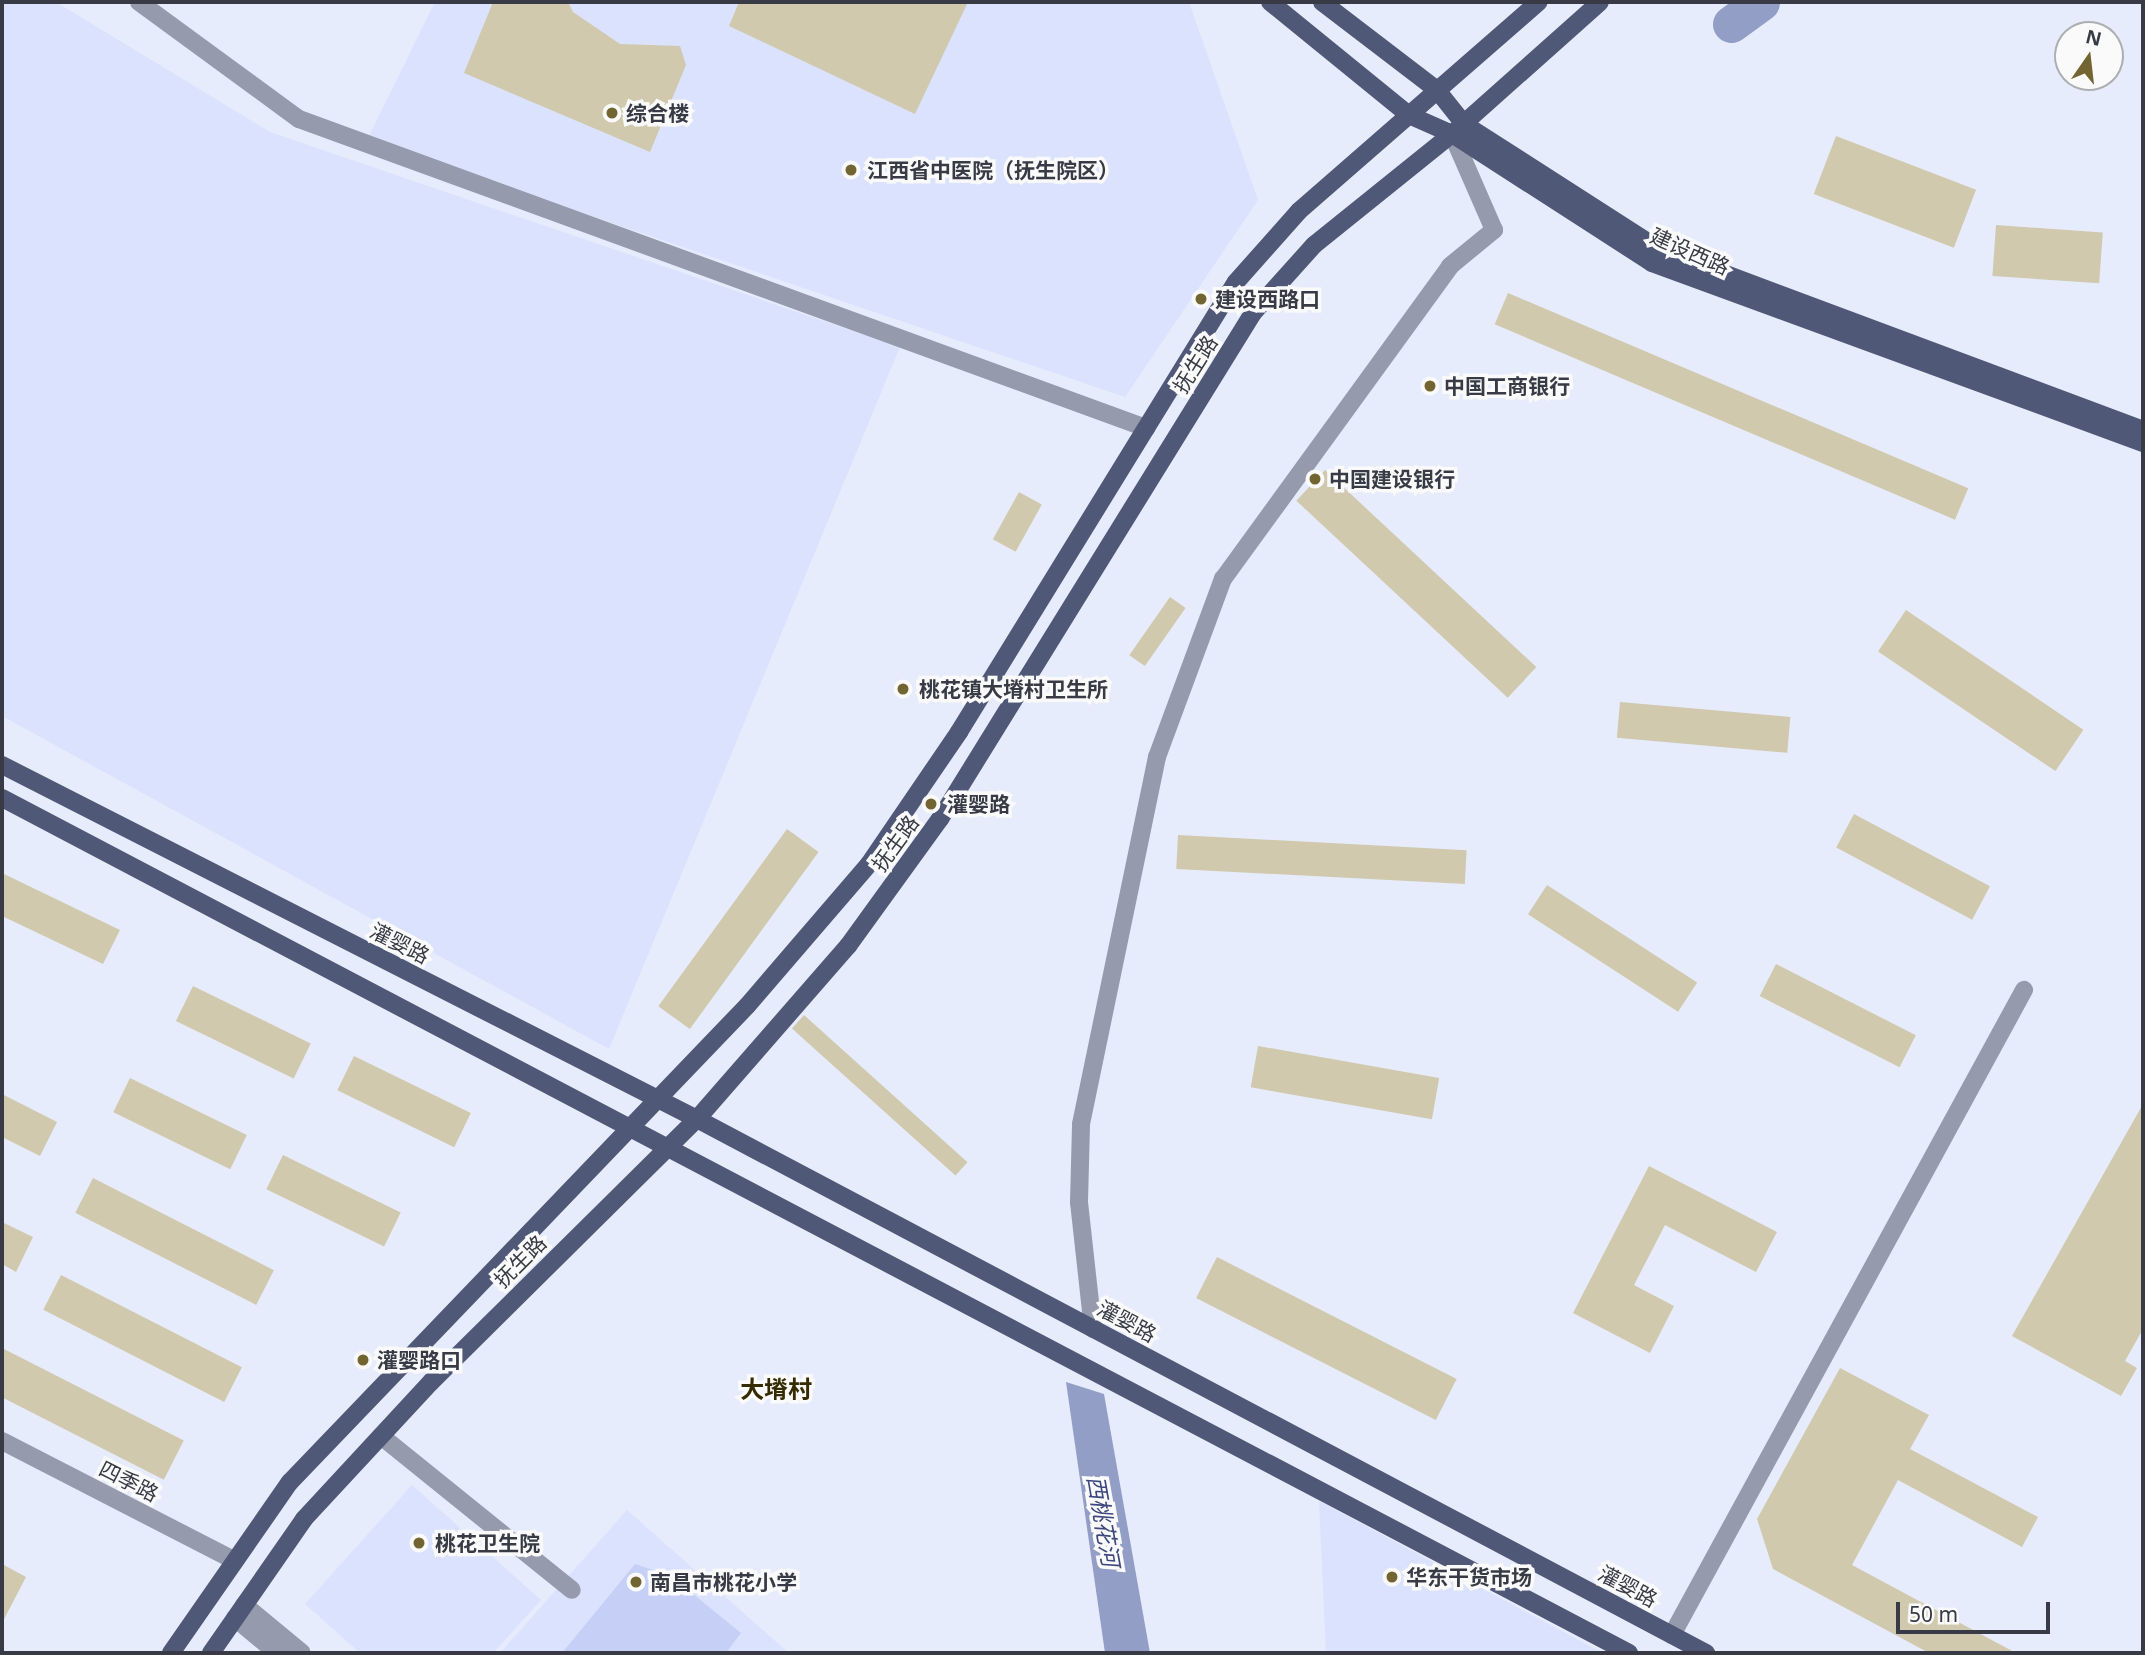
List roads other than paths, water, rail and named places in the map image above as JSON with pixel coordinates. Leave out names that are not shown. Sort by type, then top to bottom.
[{"type":"main road","name":"建设西路","points":[[1270,2],[1409,115],[1458,129],[1659,249],[2143,430]]},
{"type":"main road","name":"建设西路","points":[[1322,2],[1437,90],[1458,129],[1652,263],[2143,443]]},
{"type":"main road","name":"抚生路","points":[[171,1653],[290,1482],[658,1100],[869,864],[959,732],[1236,282],[1299,211],[1539,2]]},
{"type":"main road","name":"抚生路","points":[[211,1653],[304,1519],[381,1436],[697,1119],[849,946],[940,819],[1253,313],[1314,245],[1458,129],[1600,2]]},
{"type":"main road","name":"灌婴路","points":[[2,765],[697,1119],[1706,1653]]},
{"type":"main road","points":[[2,799],[671,1145],[1629,1653]]},
{"type":"street","points":[[139,2],[299,119],[1146,428]]},
{"type":"street","points":[[1093,1329],[1079,1202],[1081,1124],[1157,757],[1223,579],[1450,266],[1494,230],[1458,129]]},
{"type":"street","points":[[1672,1635],[2024,990]]},
{"type":"street","points":[[381,1436],[572,1590]]},
{"type":"street","name":"四季路","points":[[2,1441],[235,1561]]},
{"type":"street","points":[[240,1611],[277,1653]]},
{"type":"street","points":[[240,1611],[302,1653]]},
{"type":"water","points":[[1066,1382],[1104,1394],[1150,1653],[1105,1653]]},
{"type":"waterway","name":"西桃花河","points":[[1731,24],[1761,2]]},
{"type":"place","name":"综合楼","points":[[612,113]]},
{"type":"place","name":"江西省中医院（抚生院区）","points":[[851,170]]},
{"type":"place","name":"建设西路口","points":[[1201,299]]},
{"type":"place","name":"中国工商银行","points":[[1430,386]]},
{"type":"place","name":"中国建设银行","points":[[1315,479]]},
{"type":"place","name":"桃花镇大塉村卫生所","points":[[903,689]]},
{"type":"place","name":"灌婴路","points":[[931,804]]},
{"type":"place","name":"灌婴路口","points":[[363,1360]]},
{"type":"place","name":"桃花卫生院","points":[[419,1543]]},
{"type":"place","name":"华东干货市场","points":[[1392,1577]]},
{"type":"place","name":"南昌市桃花小学","points":[[636,1582]]},
{"type":"district","name":"大塉村","points":[[776,1389]]}]
